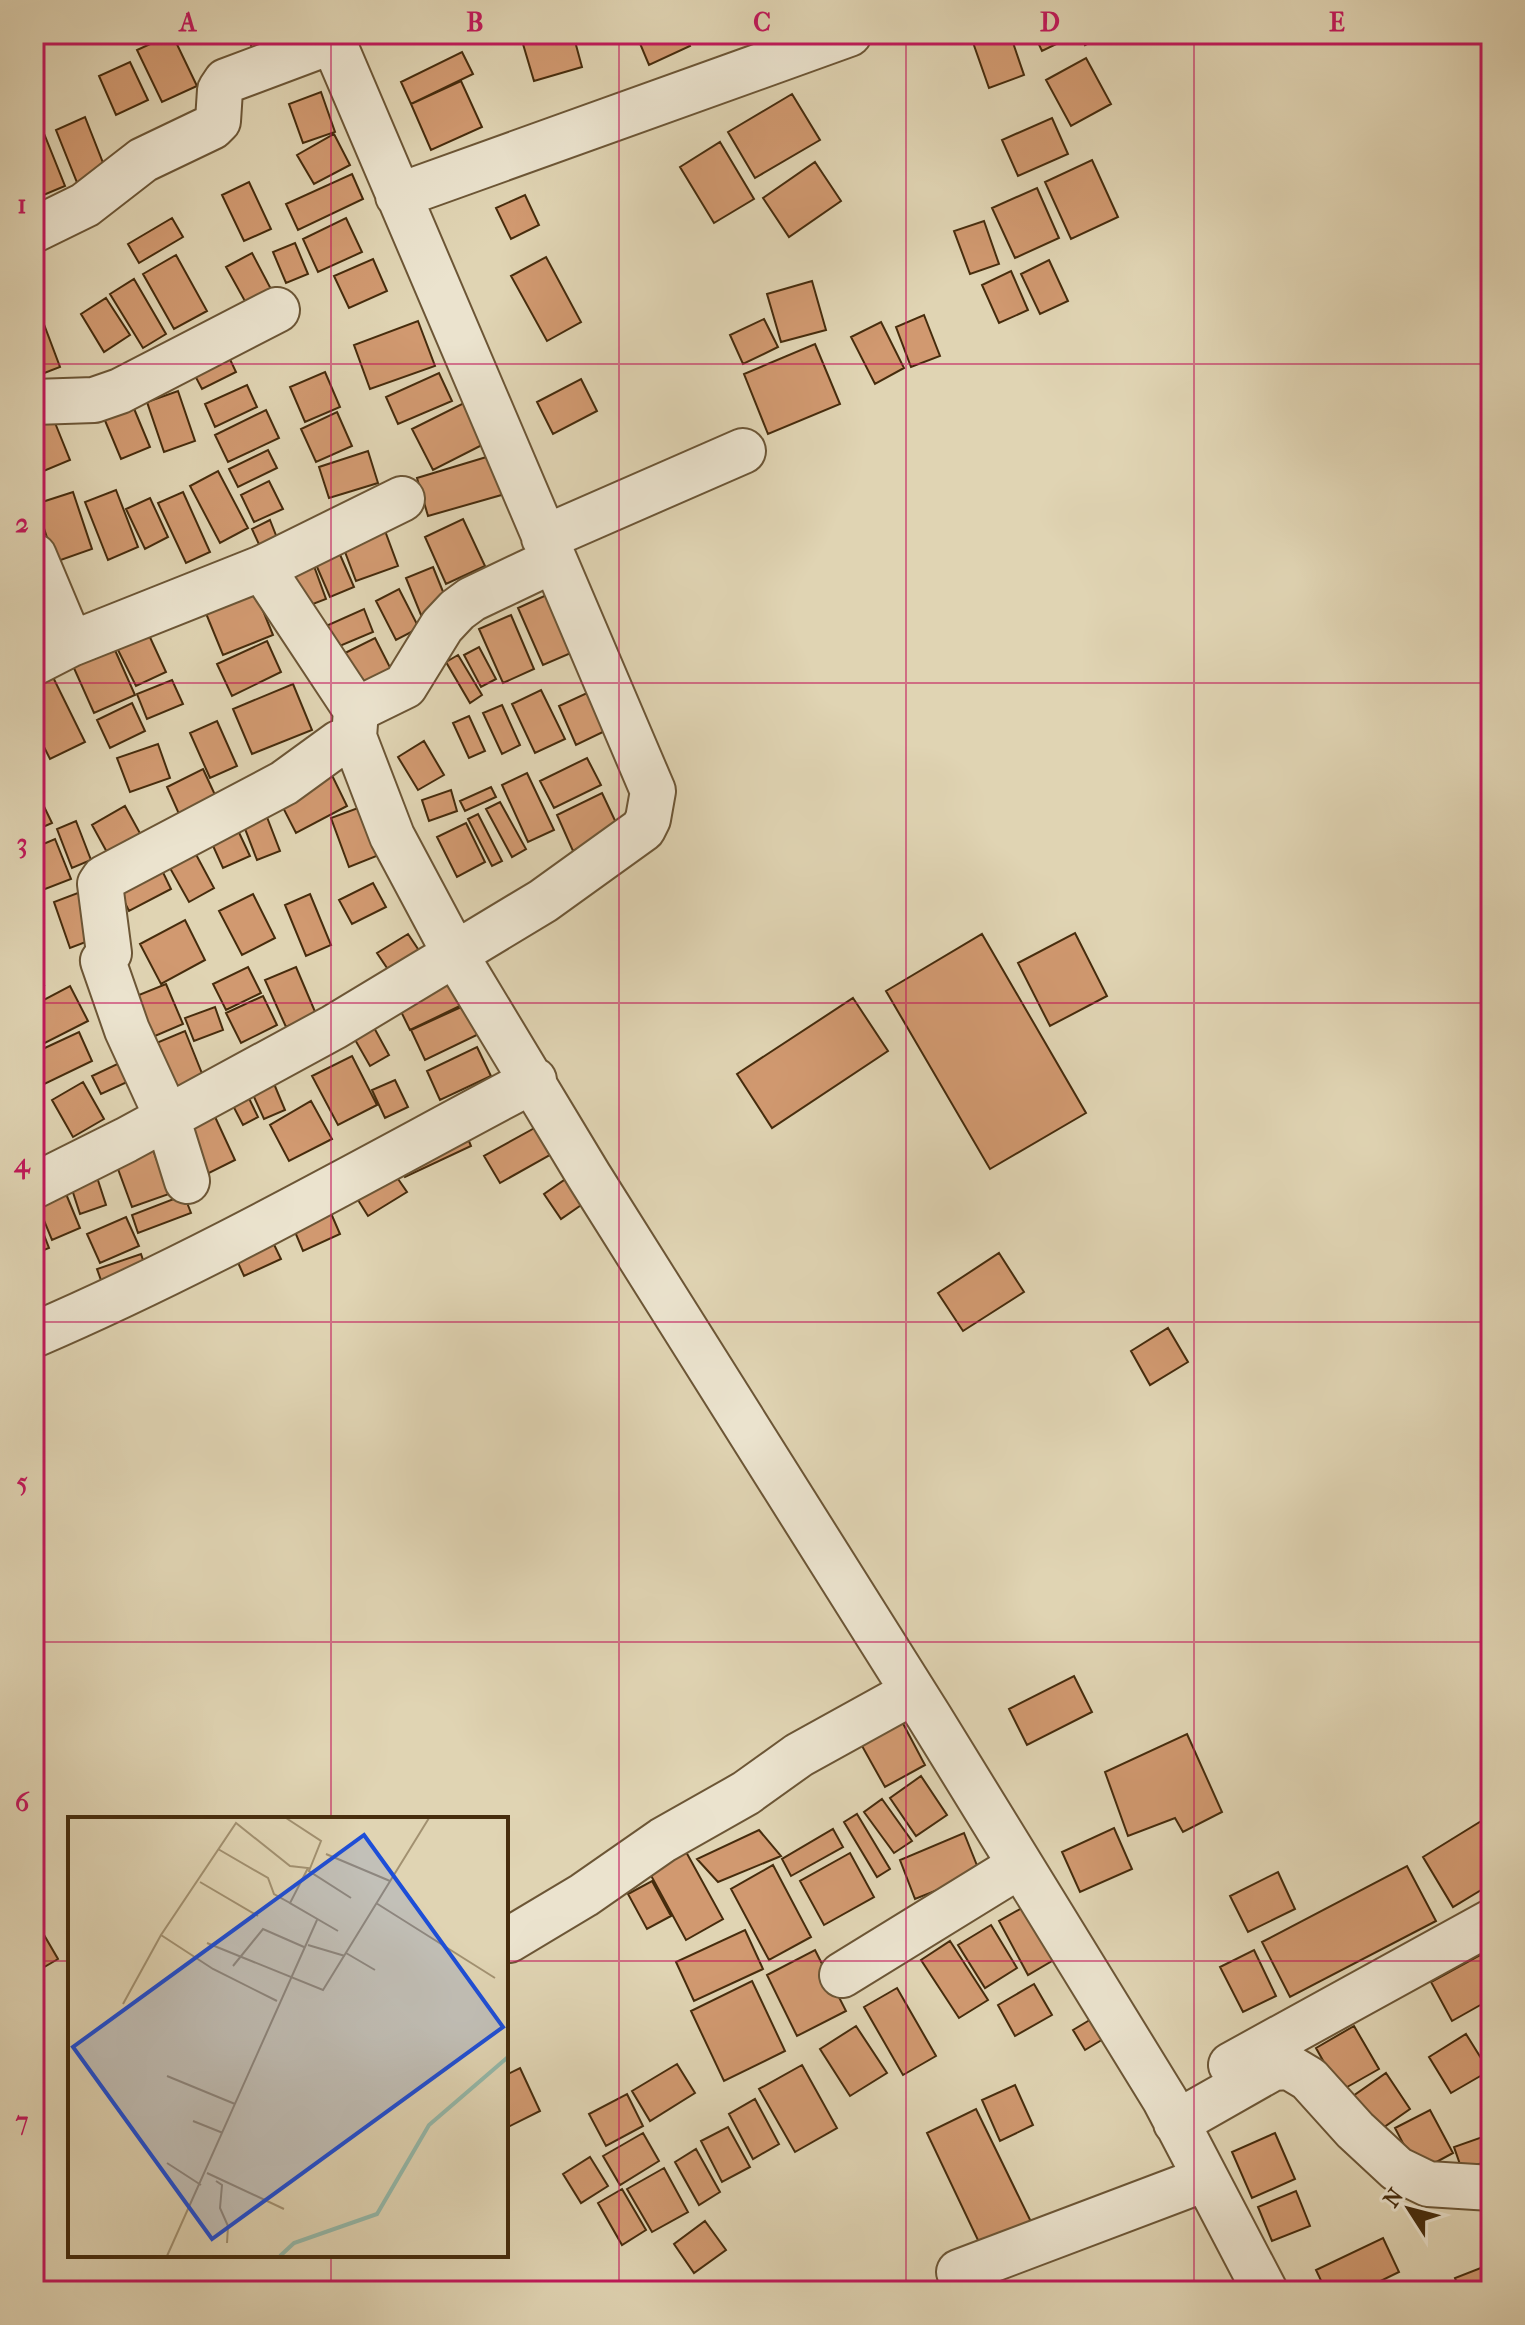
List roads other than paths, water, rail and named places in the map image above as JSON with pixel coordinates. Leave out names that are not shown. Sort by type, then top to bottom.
[{"type":"street","points":[[398,196],[849,34]]},
{"type":"street","points":[[34,230],[85,205],[143,160],[212,127],[218,121],[220,90],[226,81],[331,37],[653,791],[648,819],[635,836],[543,901],[334,1027],[34,1186]]},
{"type":"street","points":[[34,402],[94,400],[120,391],[277,310]]},
{"type":"street","points":[[187,1181],[167,1117],[127,1030],[103,961],[109,953],[106,911],[100,884],[104,878],[284,783],[339,743],[355,723],[405,686],[442,626],[472,599],[549,549],[743,451]]},
{"type":"street","points":[[34,556],[53,653],[262,568],[402,499]]},
{"type":"street","points":[[262,568],[355,723],[392,836],[455,954],[534,1080],[597,1189],[1038,1893],[1171,2112],[1265,2291]]},
{"type":"street","points":[[34,1335],[134,1291],[308,1202],[534,1080]]},
{"type":"street","points":[[509,1940],[584,1895],[663,1840],[746,1793],[799,1755],[913,1692]]},
{"type":"street","points":[[842,1975],[1019,1866]]},
{"type":"street","points":[[1171,2112],[1491,1922]]},
{"type":"street","points":[[1171,2112],[1273,2068],[1289,2067],[1309,2079],[1355,2130],[1397,2169],[1428,2184],[1491,2188]]},
{"type":"street","points":[[959,2272],[1205,2179]]}]
